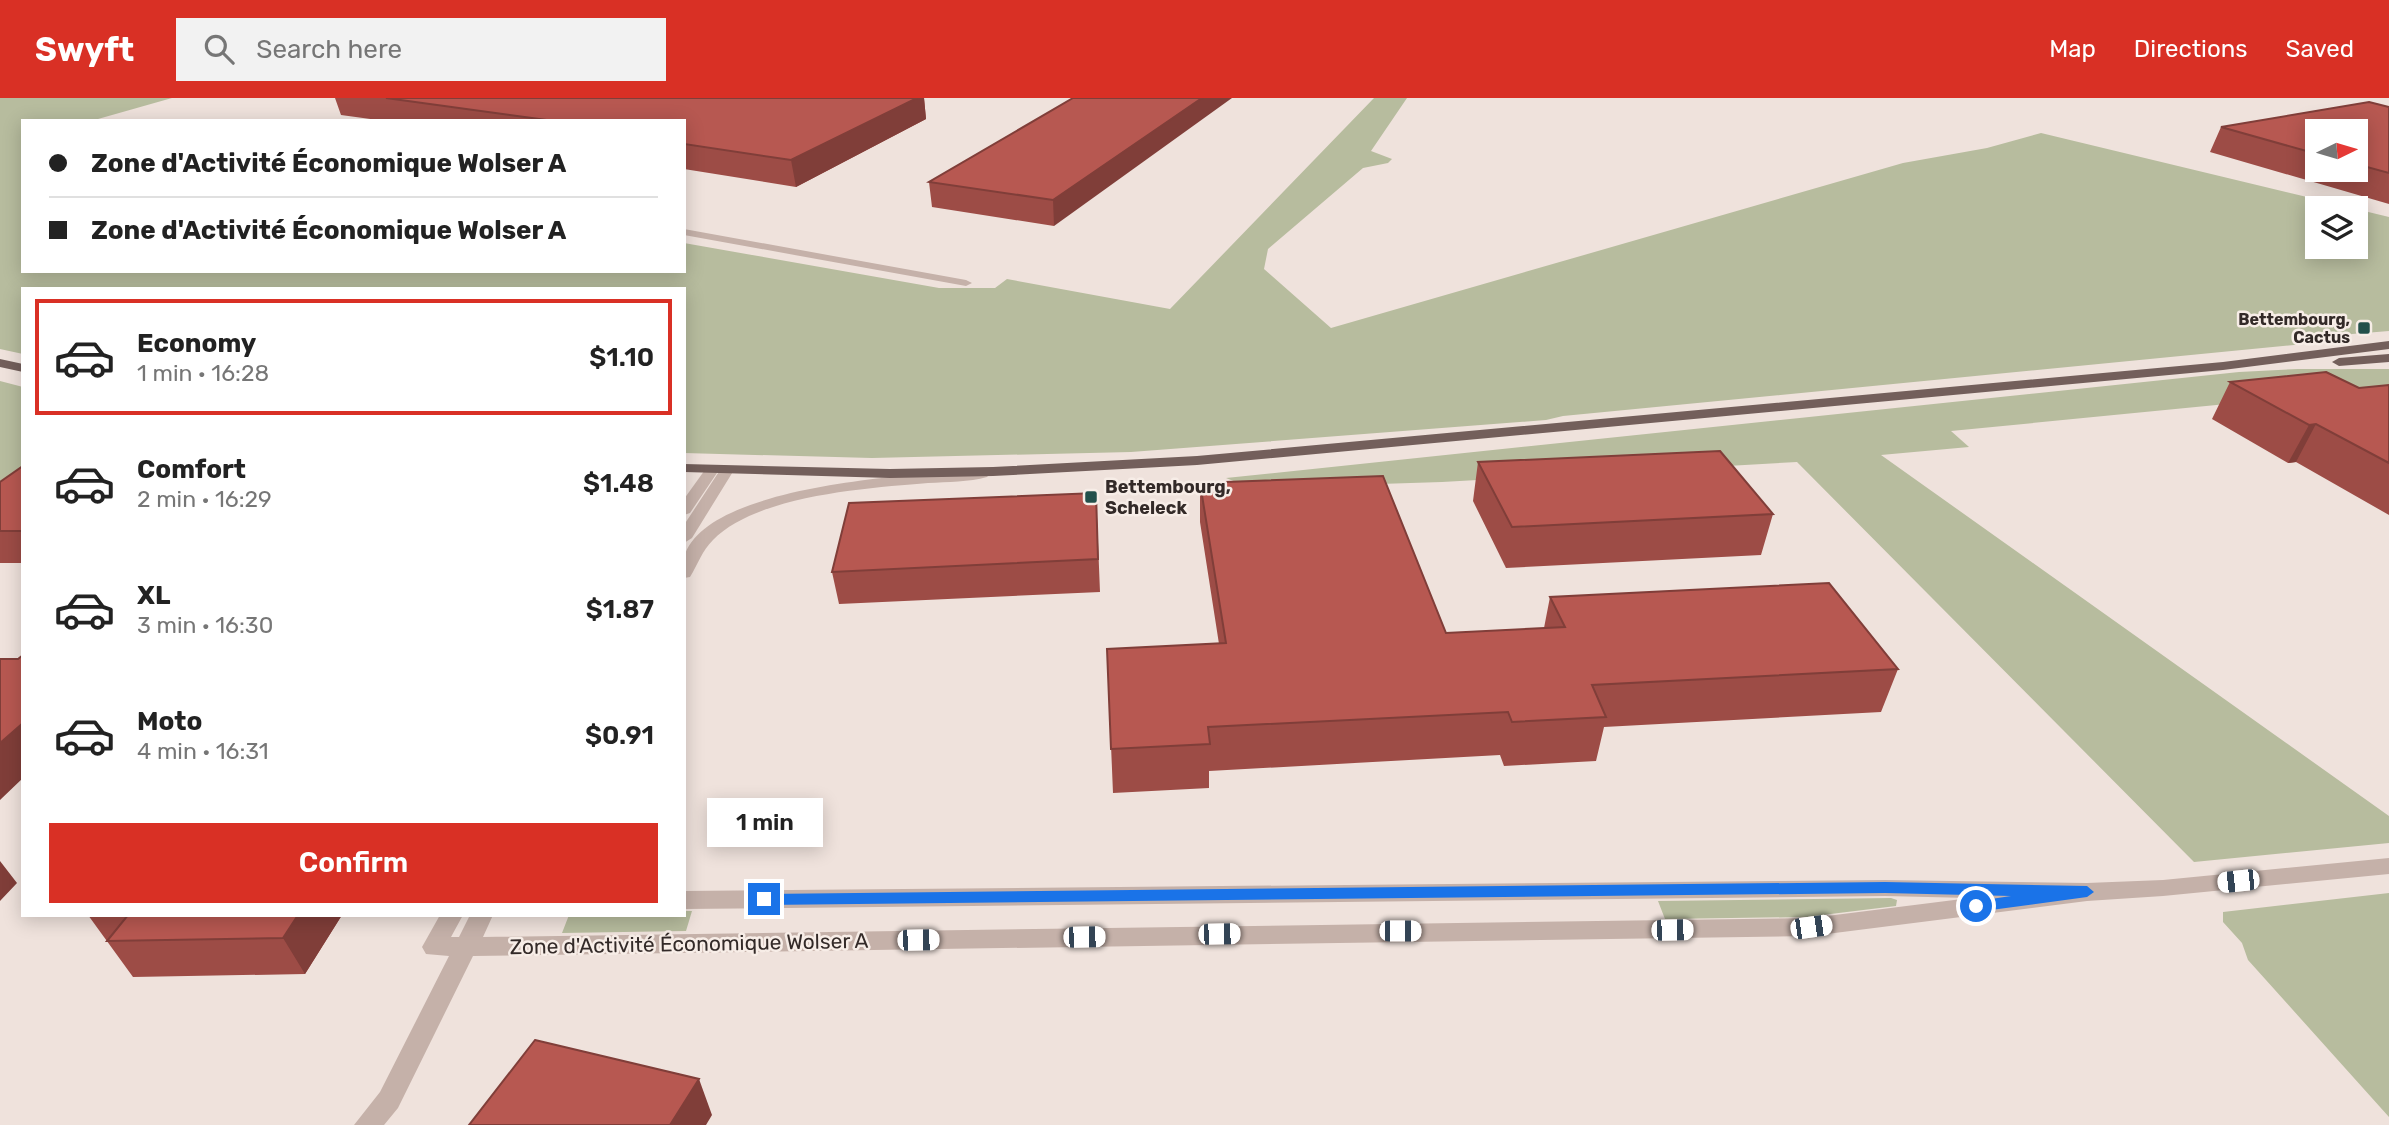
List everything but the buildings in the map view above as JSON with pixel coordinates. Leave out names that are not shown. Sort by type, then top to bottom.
[{"type":"main road","points":[[686,468],[982,474],[1252,458],[2223,366],[2389,345]]},
{"type":"main road","points":[[2223,366],[2389,358]]},
{"type":"main road","points":[[0,363],[21,368]]},
{"type":"street","points":[[686,232],[966,283]]},
{"type":"street","points":[[686,508],[719,470]]},
{"type":"street","points":[[686,534],[719,470]]},
{"type":"street","points":[[686,569],[697,548],[712,532],[760,508],[814,492],[982,474]]},
{"type":"street","name":"Zone d'Activité Économique Wolser A","points":[[686,900],[1885,888],[2087,892],[2163,888],[2389,866]]},
{"type":"street","name":"Zone d'Activité Économique Wolser A","points":[[451,917],[434,947],[1811,927],[2087,892]]},
{"type":"street","points":[[367,1125],[390,1100],[481,917]]},
{"type":"green space","points":[[0,98],[172,98],[98,119],[21,119],[21,273],[686,273],[686,243],[939,288],[995,288],[1007,279],[1170,309],[1374,98],[1407,98],[1371,151],[1392,159],[1388,163],[1363,168],[1268,249],[1264,269],[1331,328],[1903,163],[1987,148],[2041,133],[2305,196],[2305,259],[2368,259],[2368,212],[2389,217],[2389,331],[2352,334],[2315,343],[1563,416],[1546,420],[1131,452],[872,458],[686,453],[686,287],[21,287],[21,354],[0,349]]},
{"type":"green space","points":[[2389,369],[2389,394],[2289,398],[1951,431],[1969,447],[1881,455],[2389,816],[2389,843],[2194,862],[1797,462],[1442,482],[1251,488],[1226,478],[2239,372]]},
{"type":"green space","points":[[0,381],[21,386],[21,500],[0,515]]},
{"type":"green space","points":[[2389,893],[2389,1117],[2248,960],[2242,943],[2223,922],[2223,912]]},
{"type":"green space","points":[[1897,900],[1896,906],[1806,917],[1665,919],[1658,901]]},
{"type":"green space","points":[[686,911],[692,911],[686,931],[562,933],[568,917],[686,917]]},
{"type":"place","name":"Bettembourg, Cactus","points":[[2364,328]]},
{"type":"place","name":"Bettembourg, Scheleck","points":[[1091,497]]},
{"type":"route","points":[[764,899],[1885,888],[2087,892],[1976,906]]}]
